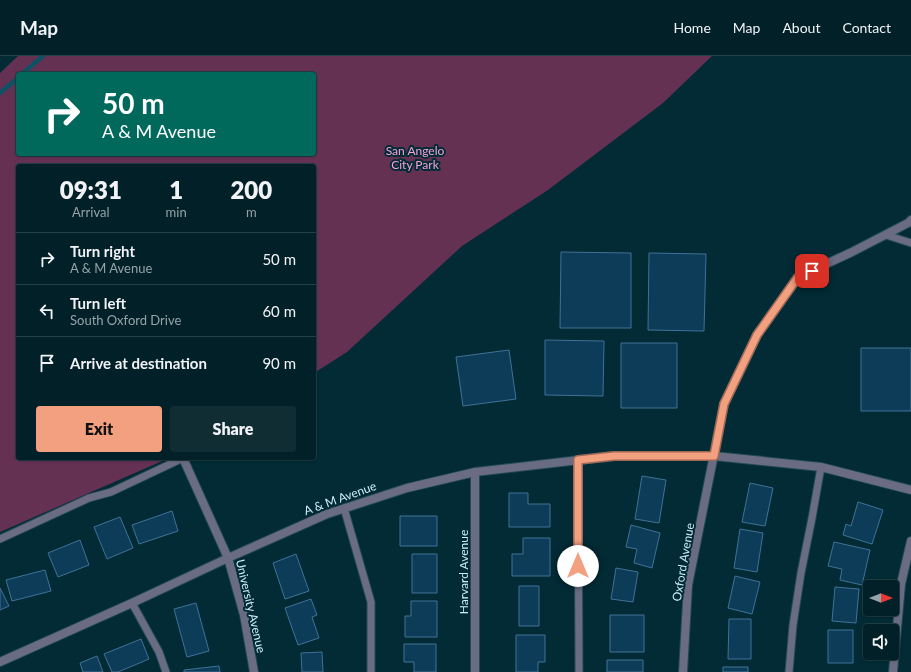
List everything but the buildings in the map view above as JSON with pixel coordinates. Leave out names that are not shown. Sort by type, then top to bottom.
[{"type":"street","name":"Oxford Avenue","points":[[683,672],[688,585],[724,404],[757,335],[798,277],[886,235],[911,220]]},
{"type":"street","name":"A & M Avenue","points":[[0,662],[327,514],[407,488],[474,472],[614,456],[714,456],[821,467],[911,490]]},
{"type":"street","name":"University Avenue","points":[[184,460],[228,558],[244,616],[254,672]]},
{"type":"street","name":"Harvard Avenue","points":[[474,472],[475,672]]},
{"type":"street","points":[[893,672],[901,584],[911,541]]},
{"type":"lane","points":[[886,235],[911,244]]},
{"type":"lane","points":[[0,539],[89,498],[111,492],[179,460]]},
{"type":"lane","points":[[578,460],[579,672]]},
{"type":"lane","points":[[789,672],[793,624],[821,467]]},
{"type":"lane","points":[[344,508],[371,602],[372,672]]},
{"type":"lane","points":[[132,603],[159,652],[166,672]]},
{"type":"green space","name":"San Angelo City Park","points":[[18,56],[712,56],[663,103],[548,190],[462,246],[347,352],[316,372],[316,164],[16,164],[16,460],[164,460],[0,532],[0,73]]},
{"type":"waterway","points":[[24,72],[43,56]]},
{"type":"waterway","points":[[0,93],[16,80]]},
{"type":"route","points":[[578,566],[578,460],[614,456],[714,456],[724,404],[757,335],[798,277],[812,271]]}]
